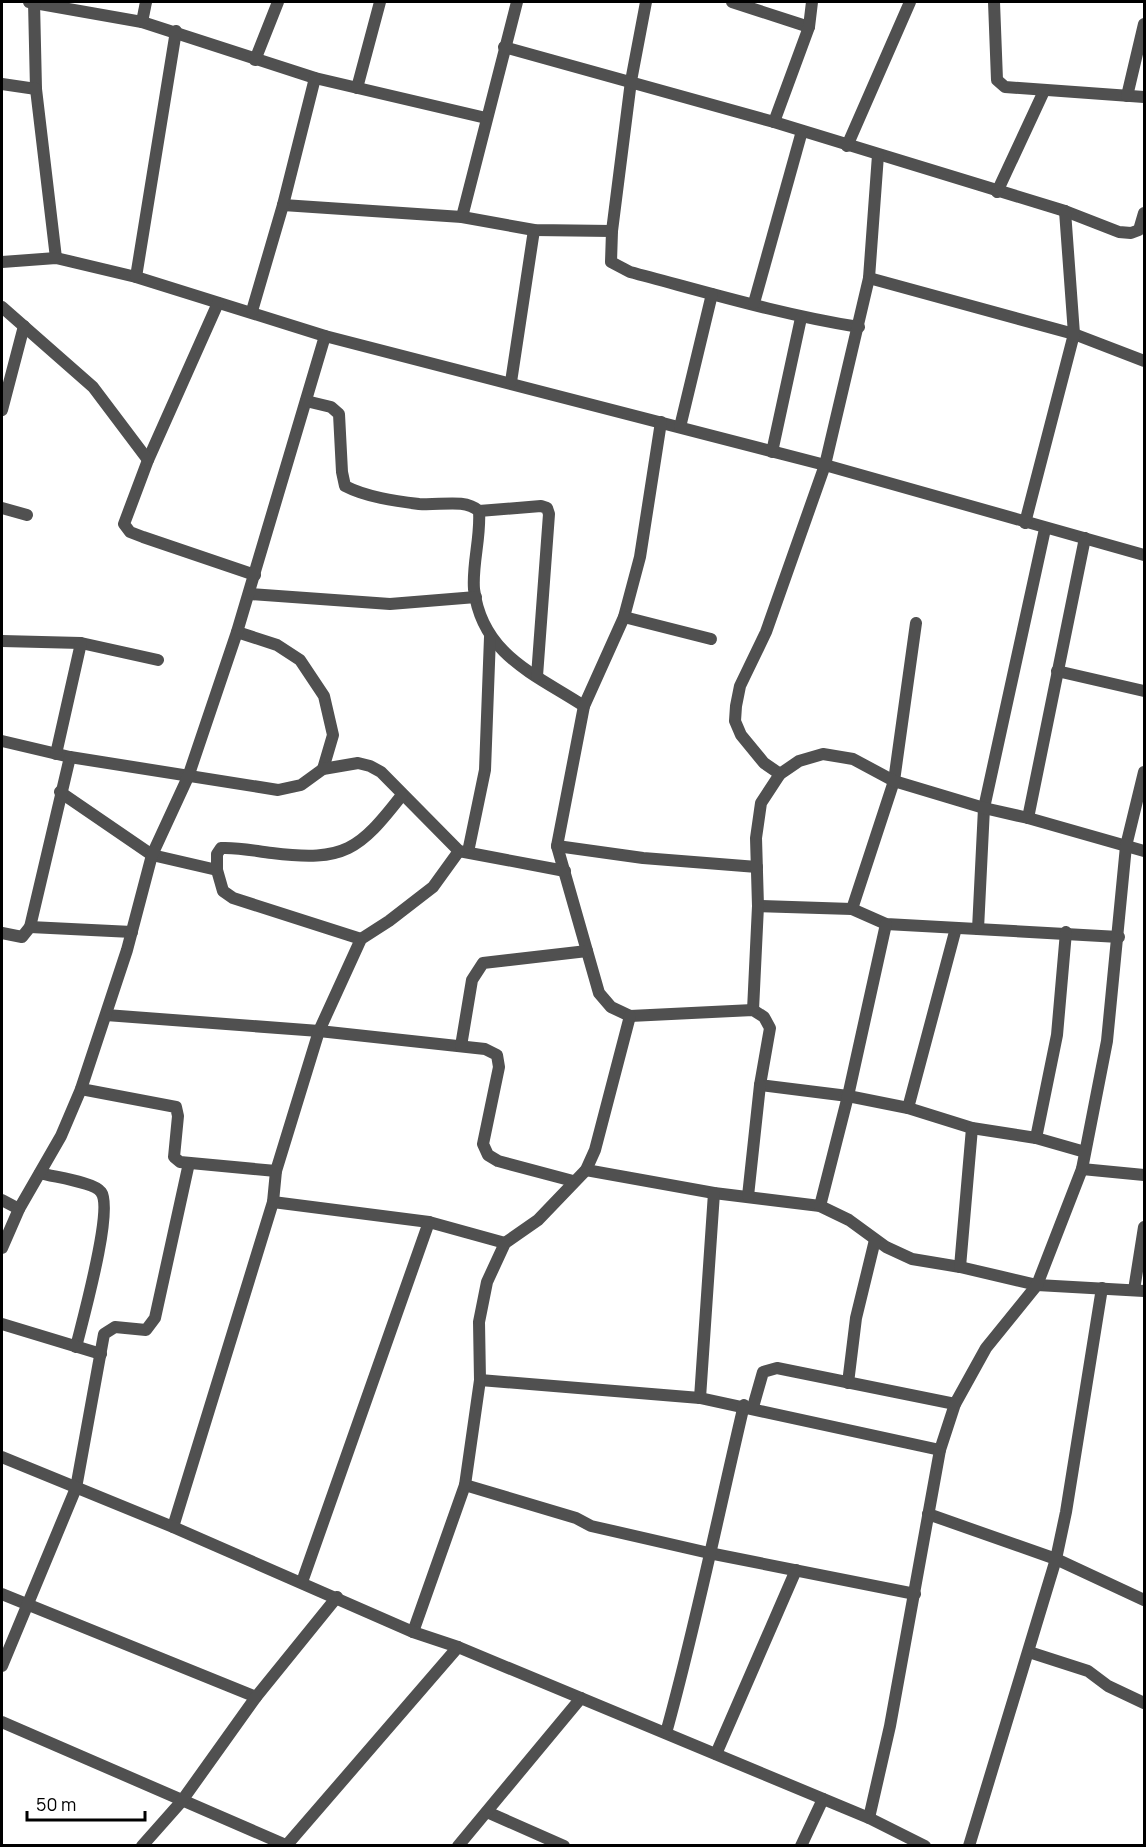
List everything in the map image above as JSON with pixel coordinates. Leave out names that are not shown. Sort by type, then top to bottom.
[{"type":"street","points":[[56,258],[36,88],[32,2],[142,21],[315,78],[486,118]]},
{"type":"street","points":[[142,21],[146,2]]},
{"type":"street","points":[[255,60],[278,2]]},
{"type":"street","points":[[357,88],[380,2]]},
{"type":"street","points":[[462,218],[517,2]]},
{"type":"street","points":[[646,2],[632,81],[612,231],[611,262],[630,272],[754,303],[801,318],[859,327]]},
{"type":"street","points":[[732,2],[808,27]]},
{"type":"street","points":[[774,122],[808,27],[812,2]]},
{"type":"street","points":[[847,146],[910,2]]},
{"type":"street","points":[[994,2],[997,80],[1005,87],[1144,97]]},
{"type":"street","points":[[1127,96],[1144,24]]},
{"type":"street","points":[[136,277],[177,31]]},
{"type":"street","points":[[504,47],[774,122],[1065,211],[1119,232],[1131,233],[1139,230],[1144,213]]},
{"type":"street","points":[[252,311],[283,205],[315,78]]},
{"type":"street","points":[[2,84],[36,88]]},
{"type":"street","points":[[998,192],[1044,91]]},
{"type":"street","points":[[754,303],[802,131]]},
{"type":"street","points":[[780,774],[764,763],[741,735],[735,721],[736,706],[740,687],[766,632],[825,465],[869,278],[878,155]]},
{"type":"street","points":[[283,205],[462,218],[534,230],[612,231]]},
{"type":"street","points":[[1025,523],[1074,334],[1065,211]]},
{"type":"street","points":[[511,382],[534,230]]},
{"type":"street","points":[[2,262],[56,258],[136,277],[252,311],[325,336],[511,382],[825,465],[1045,529],[1144,555]]},
{"type":"street","points":[[869,278],[1074,334],[1144,361]]},
{"type":"street","points":[[680,427],[712,294]]},
{"type":"street","points":[[219,303],[148,460],[124,524],[130,532],[255,575]]},
{"type":"street","points":[[2,307],[93,387],[148,460]]},
{"type":"street","points":[[772,452],[801,318]]},
{"type":"street","points":[[2,408],[24,326]]},
{"type":"street","points":[[2,1248],[19,1209],[61,1136],[81,1089],[132,932],[152,855],[188,777],[237,632],[325,336]]},
{"type":"street","points":[[306,401],[331,407],[339,414],[342,472],[345,486],[357,492],[420,504],[471,504],[479,510],[541,506],[546,508],[549,514],[537,676]]},
{"type":"street","points":[[661,422],[640,557],[624,617],[584,706],[557,846],[599,993],[611,1007],[630,1016],[753,1010],[764,1017],[770,1028],[760,1085],[748,1196]]},
{"type":"street","points":[[2,508],[27,515]]},
{"type":"street","points":[[173,1527],[273,1202],[276,1171],[319,1031],[361,939],[390,921],[433,887],[463,852],[485,770],[490,637],[474,588],[479,510]]},
{"type":"street","points":[[978,929],[984,808],[1045,529]]},
{"type":"street","points":[[1028,818],[1086,538]]},
{"type":"street","points":[[249,594],[390,604],[476,597]]},
{"type":"street","points":[[624,617],[711,639]]},
{"type":"street","points":[[852,909],[894,781],[916,623]]},
{"type":"street","points":[[237,632],[278,645],[300,660],[324,696],[333,735],[323,769]]},
{"type":"street","points":[[490,637],[514,663],[584,706]]},
{"type":"street","points":[[2,641],[81,643],[158,660]]},
{"type":"street","points":[[56,754],[81,643]]},
{"type":"street","points":[[1057,671],[1144,691]]},
{"type":"street","points":[[2,741],[70,757],[278,790],[301,785],[323,769],[358,763],[381,772],[463,852],[565,871]]},
{"type":"street","points":[[753,1010],[758,906],[756,838],[761,803],[780,774],[799,760],[824,754],[853,759],[894,781],[1144,851]]},
{"type":"street","points":[[2,933],[22,937],[30,927],[70,757]]},
{"type":"street","points":[[869,1818],[915,1594],[940,1450],[955,1404],[986,1348],[1037,1285],[1082,1169],[1107,1041],[1119,937],[1126,846],[1144,772]]},
{"type":"street","points":[[60,792],[152,855],[217,870]]},
{"type":"street","points":[[361,939],[233,898],[223,891],[217,870],[217,854],[221,848],[325,855],[353,848],[373,832],[402,795]]},
{"type":"street","points":[[557,846],[643,858],[757,867]]},
{"type":"street","points":[[758,906],[852,909],[886,924],[1022,933],[1066,932],[1119,937]]},
{"type":"street","points":[[820,1206],[848,1096],[886,924]]},
{"type":"street","points":[[30,927],[132,932]]},
{"type":"street","points":[[908,1108],[956,928]]},
{"type":"street","points":[[1036,1138],[1057,1035],[1066,932]]},
{"type":"street","points":[[460,1046],[472,980],[483,963],[587,951]]},
{"type":"street","points":[[106,1015],[319,1031],[485,1049],[497,1055],[500,1067],[483,1144],[488,1155],[498,1161],[573,1182]]},
{"type":"street","points":[[413,1632],[465,1485],[480,1380],[479,1322],[488,1282],[505,1243],[538,1220],[586,1170],[595,1150],[630,1016]]},
{"type":"street","points":[[760,1085],[848,1096],[908,1108],[972,1128],[1036,1138],[1085,1152]]},
{"type":"street","points":[[81,1089],[176,1107],[178,1116],[174,1157],[180,1162],[276,1171]]},
{"type":"street","points":[[960,1267],[972,1128]]},
{"type":"street","points":[[2,1666],[76,1488],[104,1334],[115,1327],[146,1329],[155,1318],[189,1163]]},
{"type":"street","points":[[1082,1169],[1144,1175]]},
{"type":"street","points":[[586,1170],[714,1193],[820,1206],[849,1220],[875,1240],[912,1259],[960,1267],[1037,1285],[1139,1290],[1144,1227]]},
{"type":"street","points":[[40,1173],[92,1186],[101,1191],[105,1200],[102,1236],[76,1347]]},
{"type":"street","points":[[700,1398],[714,1193]]},
{"type":"street","points":[[2,1200],[19,1209]]},
{"type":"street","points":[[273,1202],[429,1222],[505,1243]]},
{"type":"street","points":[[302,1582],[429,1222]]},
{"type":"street","points":[[848,1383],[856,1318],[875,1240]]},
{"type":"street","points":[[969,1845],[1056,1559],[1066,1512],[1102,1288]]},
{"type":"street","points":[[2,1324],[101,1354]]},
{"type":"street","points":[[666,1733],[693,1634],[709,1553],[748,1406],[763,1372],[777,1368],[955,1404]]},
{"type":"street","points":[[480,1380],[700,1398],[748,1406],[940,1450]]},
{"type":"street","points":[[2,1457],[173,1527],[413,1632],[458,1647],[869,1818],[925,1845]]},
{"type":"street","points":[[465,1485],[576,1518],[591,1526],[709,1553],[915,1594]]},
{"type":"street","points":[[928,1514],[1056,1559],[1144,1600]]},
{"type":"street","points":[[716,1754],[796,1570]]},
{"type":"street","points":[[2,1594],[256,1697]]},
{"type":"street","points":[[142,1845],[181,1802],[256,1697],[337,1597]]},
{"type":"street","points":[[2,1722],[181,1802],[287,1845],[458,1647]]},
{"type":"street","points":[[1029,1652],[1088,1671],[1108,1686],[1144,1703]]},
{"type":"street","points":[[458,1845],[581,1698]]},
{"type":"street","points":[[801,1845],[823,1799]]},
{"type":"street","points":[[487,1812],[564,1845]]}]
